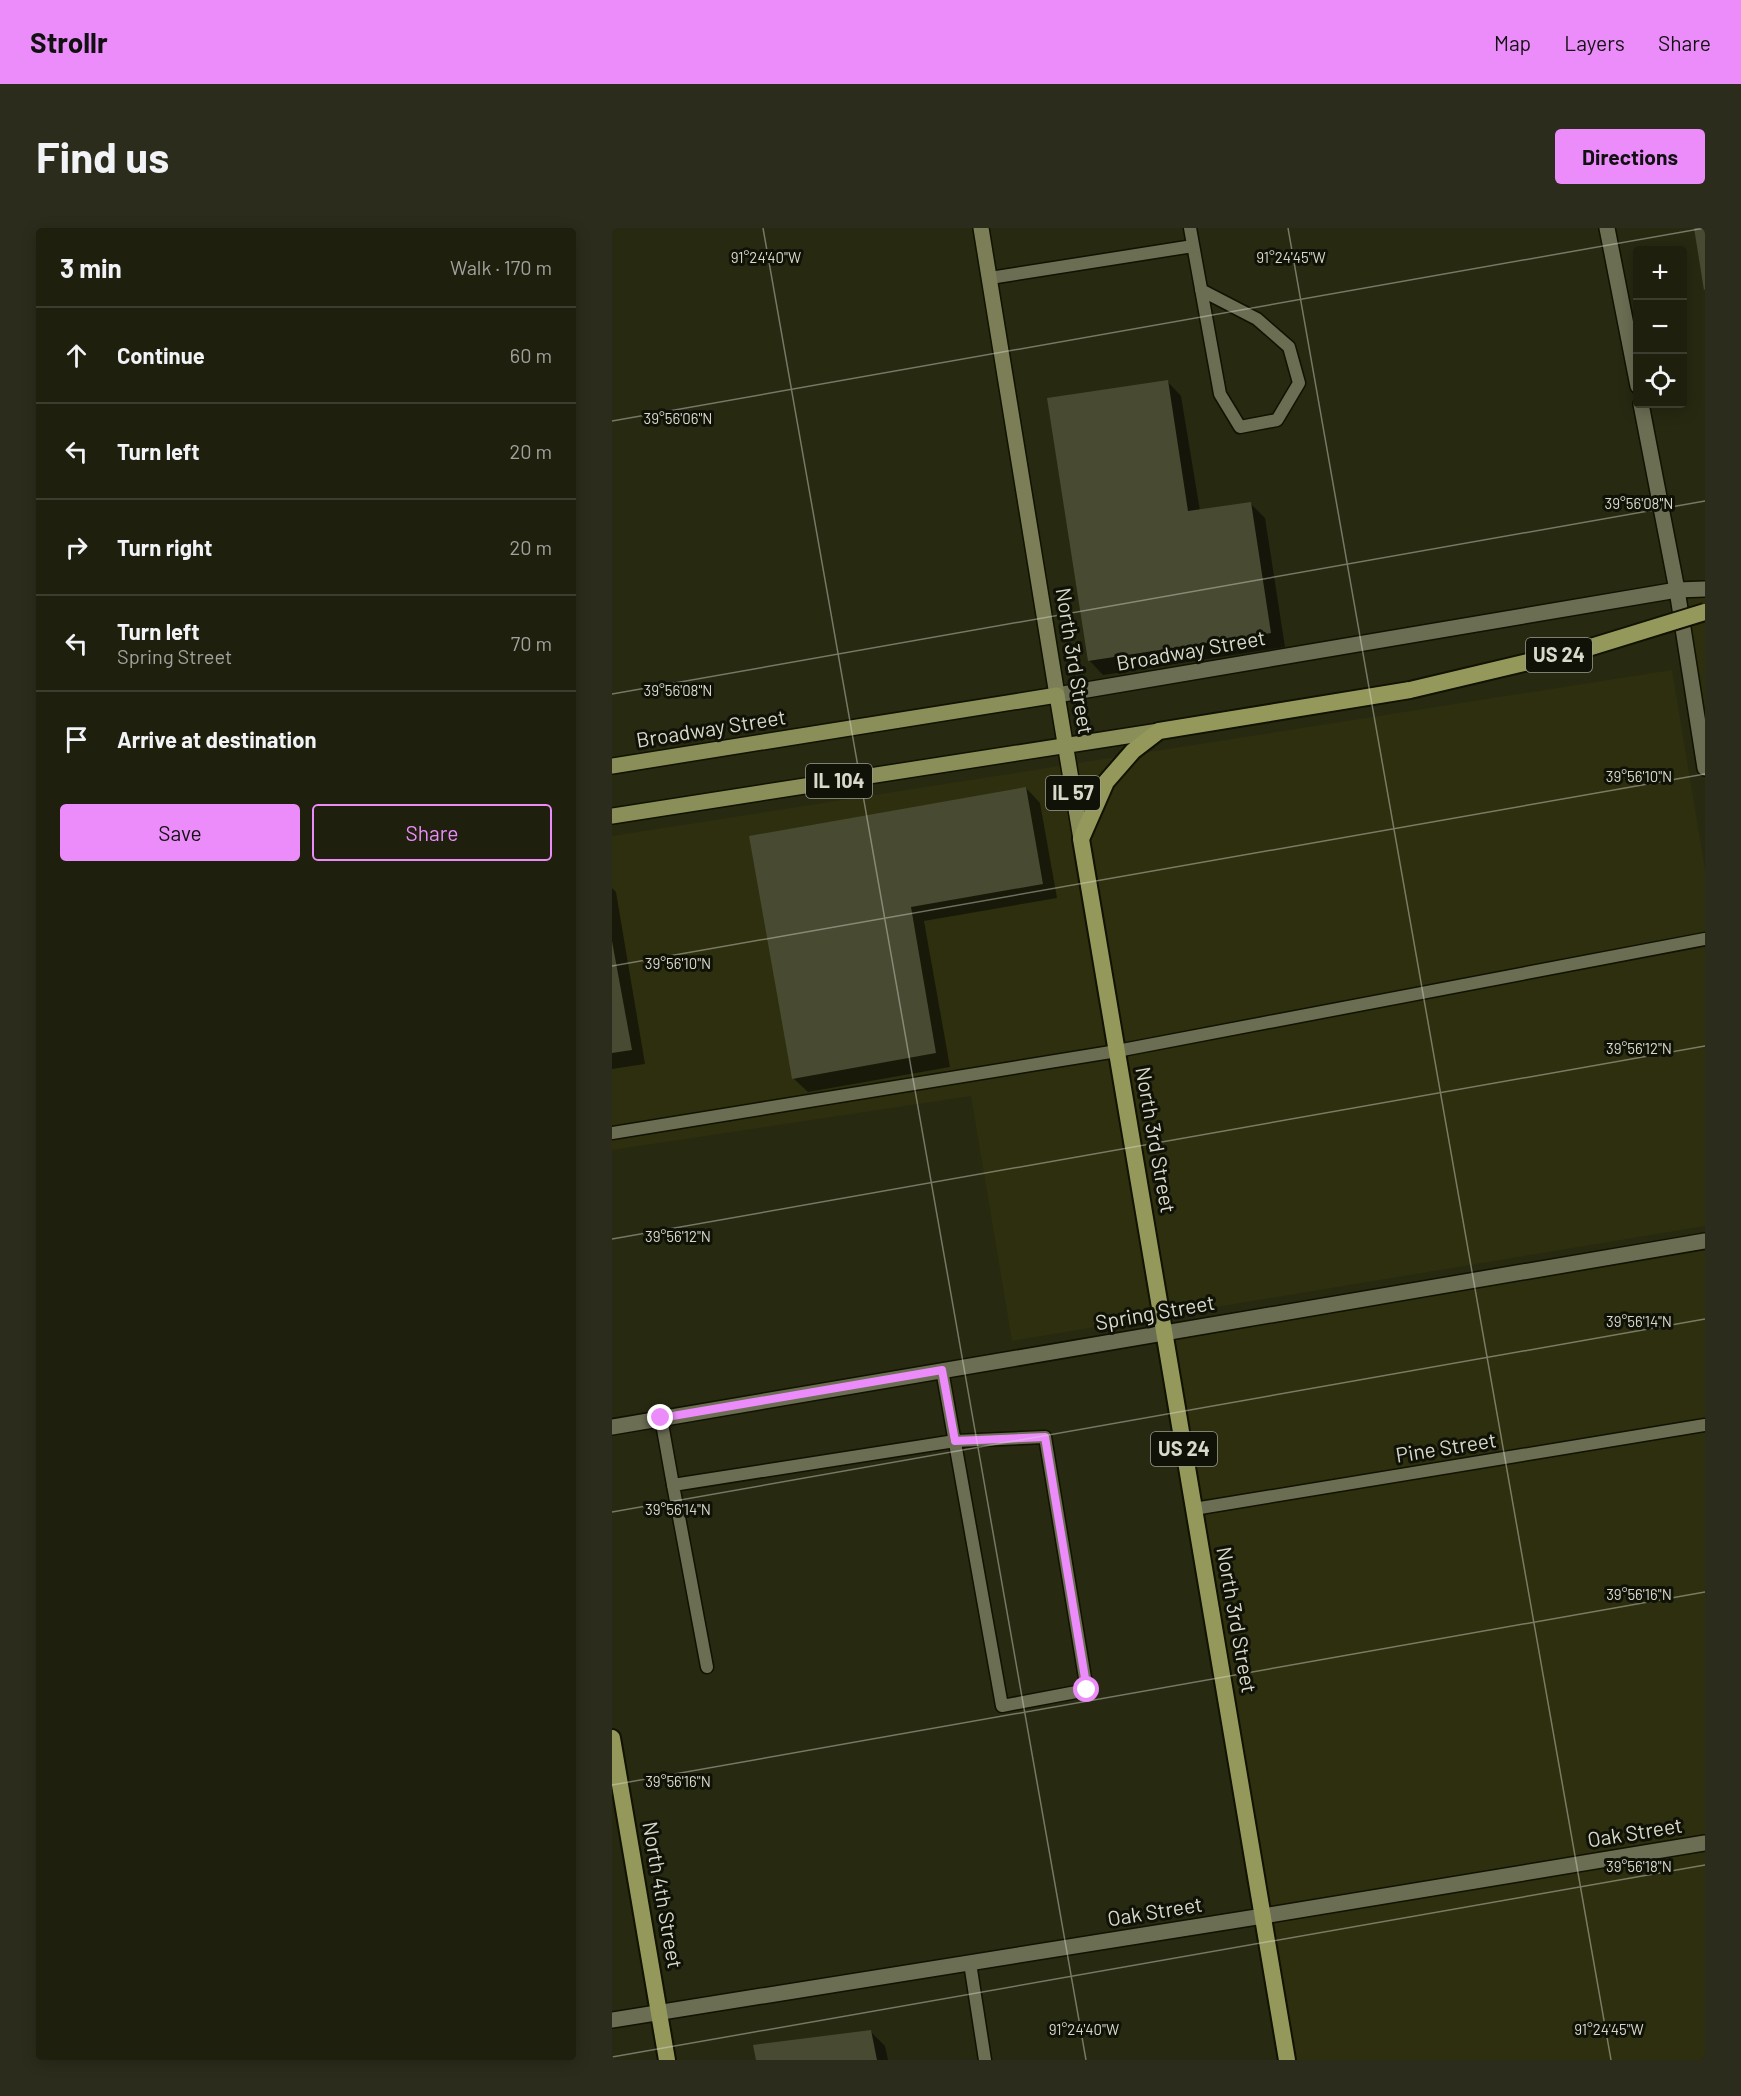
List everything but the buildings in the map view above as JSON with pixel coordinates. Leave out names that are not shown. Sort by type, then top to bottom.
[{"type":"highway","name":"US 24","points":[[1159,731],[1410,690],[1592,647],[1705,612]]},
{"type":"highway","points":[[1081,838],[1106,782],[1133,751],[1159,731]]},
{"type":"highway","name":"North 3rd Street","points":[[1081,838],[1287,2060]]},
{"type":"highway","name":"North 4th Street","points":[[612,1738],[667,2060]]},
{"type":"main road","name":"North 3rd Street","points":[[981,228],[1081,838]]},
{"type":"main road","name":"Broadway Street","points":[[612,766],[1057,695]]},
{"type":"main road","name":"IL 104","points":[[612,816],[1159,731]]},
{"type":"street","points":[[1607,228],[1633,361]]},
{"type":"street","points":[[1642,408],[1677,590],[1705,768]]},
{"type":"street","name":"Broadway Street","points":[[1057,695],[1677,590],[1705,589]]},
{"type":"street","name":"Spring Street","points":[[612,1427],[1705,1241]]},
{"type":"street","name":"Oak Street","points":[[612,2020],[1705,1843]]},
{"type":"lane","points":[[1190,228],[1193,246],[1201,290],[1220,394],[1240,427],[1277,420],[1299,383],[1289,347],[1257,319],[1201,290]]},
{"type":"lane","points":[[990,278],[1193,246]]},
{"type":"lane","points":[[612,1133],[1117,1051],[1705,939]]},
{"type":"lane","points":[[673,1485],[955,1441],[1045,1437],[1087,1690],[1002,1706],[955,1441],[942,1370]]},
{"type":"lane","points":[[661,1418],[707,1667]]},
{"type":"lane","name":"Pine Street","points":[[1194,1509],[1705,1425]]},
{"type":"lane","points":[[970,1963],[985,2060]]},
{"type":"shaded area","points":[[1705,589],[1705,768],[1677,590]]},
{"type":"shaded area","points":[[1672,670],[1705,869],[1705,1226],[1012,1341],[971,1096],[612,1150],[612,836]]},
{"type":"shaded area","points":[[1705,1241],[1705,2060],[1287,2060],[1165,1332]]},
{"type":"route","points":[[661,1418],[942,1370],[955,1441],[1045,1437],[1087,1690]]}]
